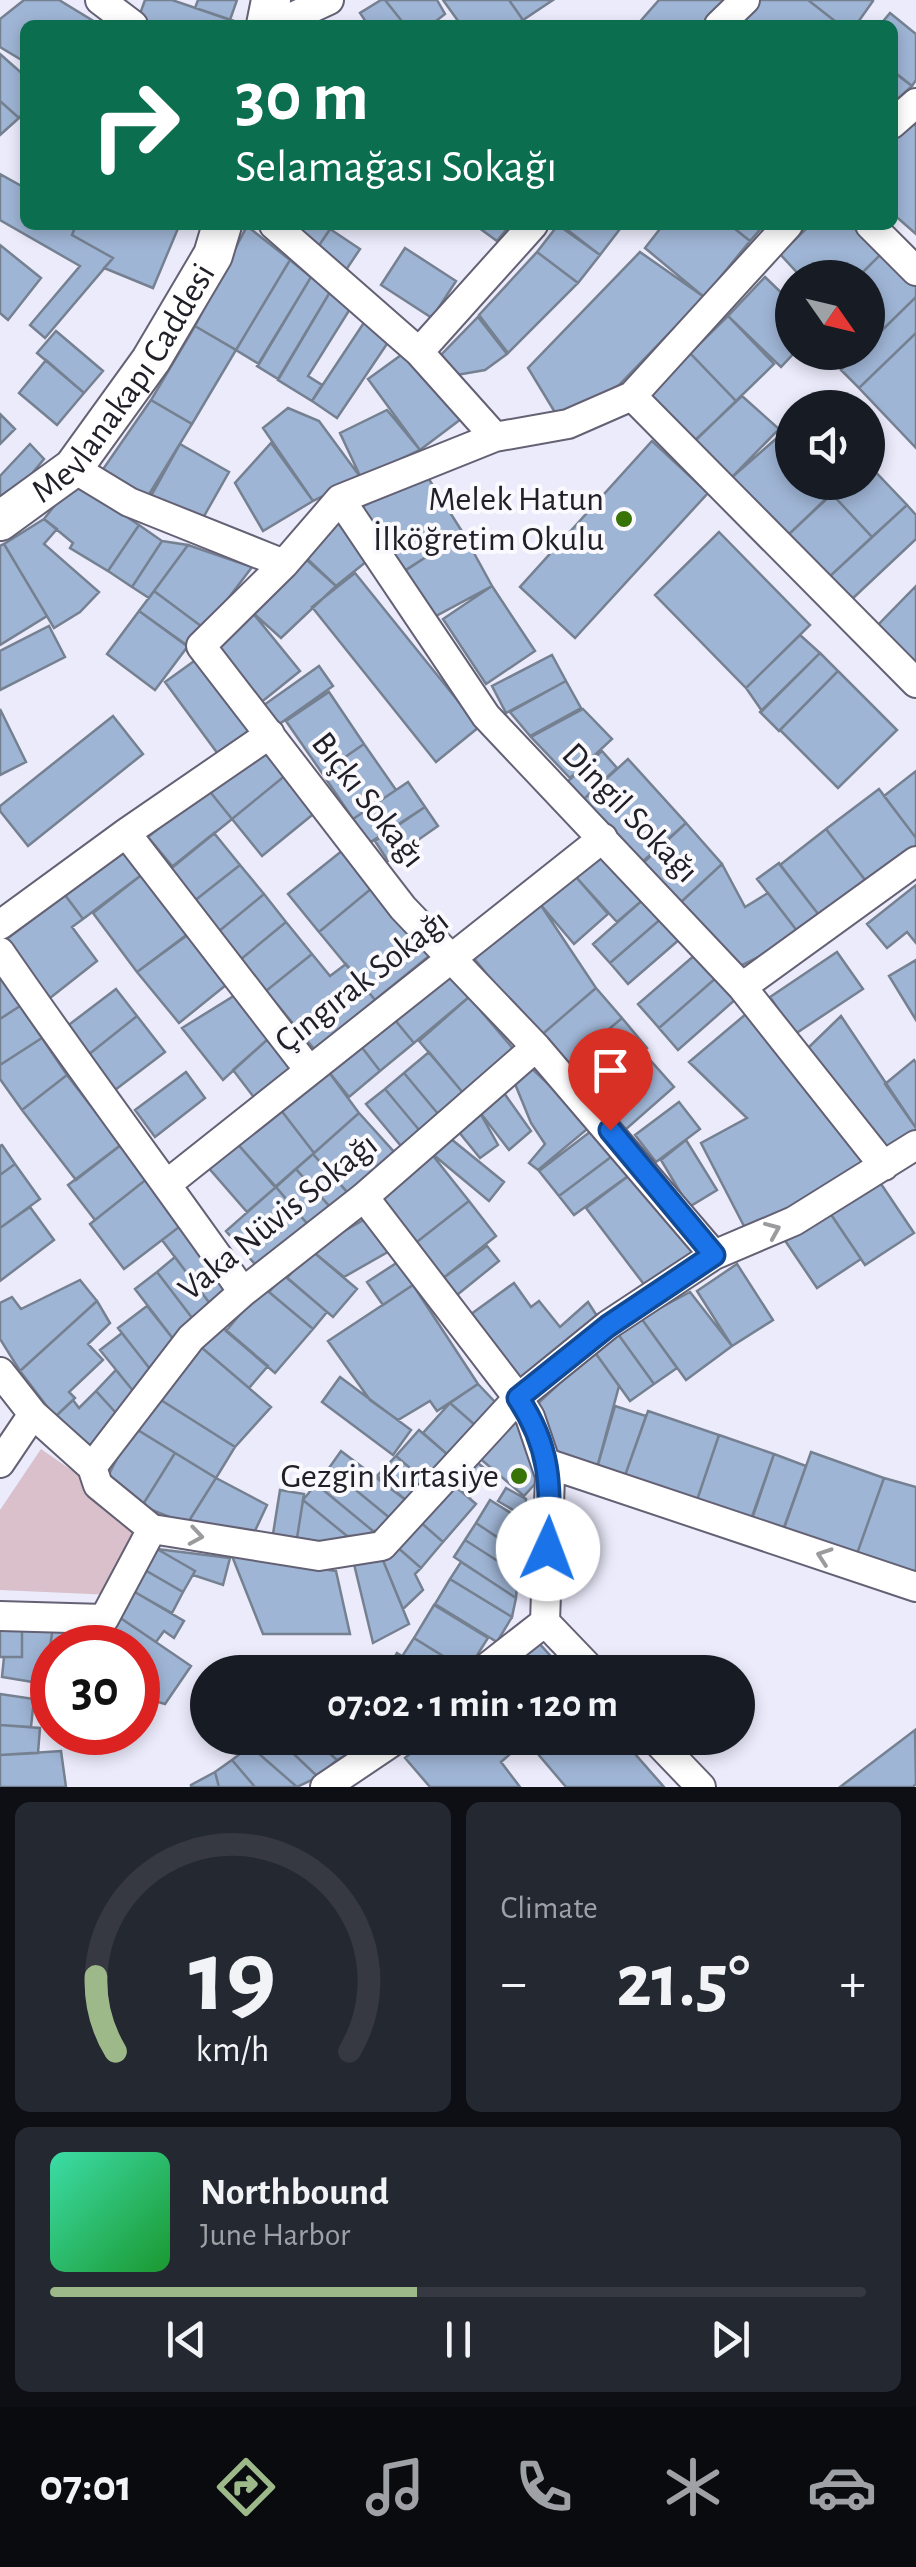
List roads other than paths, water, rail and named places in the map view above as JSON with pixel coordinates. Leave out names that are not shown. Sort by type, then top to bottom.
[{"type":"main road","name":"Mevlanakapı Caddesi","points":[[0,522],[72,468],[151,360],[213,254],[220,230]]},
{"type":"street","points":[[100,0],[127,20]]},
{"type":"street","points":[[286,20],[329,0]]},
{"type":"street","points":[[724,20],[745,0]]},
{"type":"street","points":[[280,230],[419,352],[495,437]]},
{"type":"street","points":[[419,352],[529,230]]},
{"type":"street","points":[[72,468],[129,502],[188,529],[284,564],[340,499],[495,437],[568,424],[632,396],[783,230]]},
{"type":"street","points":[[875,230],[916,271]]},
{"type":"street","points":[[632,396],[916,684]]},
{"type":"street","name":"Dingil Sokağı","points":[[340,499],[486,716],[742,987],[884,1166]]},
{"type":"street","name":"Bıçkı Sokağı","points":[[284,564],[201,646],[403,908],[536,1047],[714,1255]]},
{"type":"street","points":[[0,925],[126,832],[270,734]]},
{"type":"street","points":[[126,832],[309,1070]]},
{"type":"street","name":"Çıngırak Sokağı","points":[[167,1184],[603,838]]},
{"type":"street","points":[[742,987],[916,860]]},
{"type":"street","points":[[0,952],[104,1103],[243,1292]]},
{"type":"street","name":"Vaka Nüvis Sokağı","points":[[92,1467],[190,1338],[364,1197],[536,1047]]},
{"type":"street","points":[[0,1372],[33,1414],[92,1467],[98,1484],[152,1529],[319,1556],[382,1546],[518,1398],[608,1326],[714,1255],[794,1221],[916,1145]]},
{"type":"street","points":[[364,1197],[530,1417],[550,1476],[545,1622],[577,1655]]},
{"type":"street","points":[[0,1463],[33,1414]]},
{"type":"street","points":[[546,1463],[916,1588]]},
{"type":"street","points":[[0,1616],[104,1619],[152,1529]]},
{"type":"street","points":[[503,1655],[545,1622]]},
{"type":"street","points":[[325,1787],[373,1755]]},
{"type":"street","points":[[670,1755],[701,1787]]},
{"type":"place","name":"Melek Hatun İlköğretim Okulu","points":[[624,519]]},
{"type":"place","name":"Gezgin Kırtasiye","points":[[519,1476]]}]
